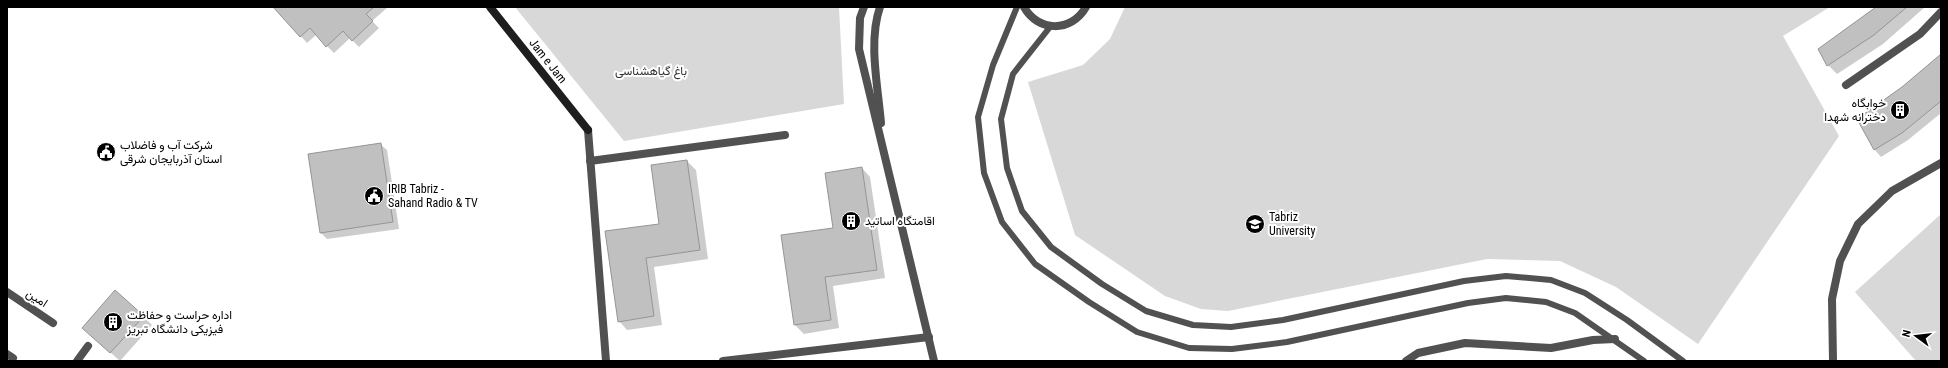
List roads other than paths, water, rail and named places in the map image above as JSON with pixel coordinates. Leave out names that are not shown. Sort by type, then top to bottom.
[{"type":"street","name":"Jam e Jam","points":[[490,7],[588,130],[590,161]]},
{"type":"street","points":[[864,7],[860,18],[859,49],[934,361]]},
{"type":"street","points":[[880,7],[875,21],[875,48],[884,150]]},
{"type":"street","points":[[1024,7],[1031,17],[1050,27],[1071,23],[1079,17],[1086,7]]},
{"type":"street","points":[[1846,85],[1920,34],[1941,12]]},
{"type":"street","points":[[606,361],[590,161],[785,135]]},
{"type":"street","points":[[1833,361],[1832,299],[1840,261],[1858,224],[1892,191],[1941,163]]},
{"type":"street","name":"امین","points":[[7,292],[53,323]]},
{"type":"street","points":[[723,361],[929,336]]},
{"type":"street","points":[[1406,361],[1418,353],[1466,343],[1490,343],[1551,348],[1593,340],[1615,339]]},
{"type":"street","points":[[77,361],[88,346]]},
{"type":"lane","points":[[1016,7],[992,65],[978,117],[984,173],[1002,222],[1035,264],[1137,332],[1189,348],[1232,349],[1287,342],[1468,303],[1506,298],[1546,302],[1575,313],[1615,339],[1644,361]]},
{"type":"lane","points":[[1050,27],[1013,74],[1001,119],[1006,168],[1022,211],[1051,247],[1102,284],[1146,311],[1193,325],[1231,327],[1283,320],[1464,281],[1506,276],[1551,280],[1585,293],[1627,320],[1683,361]]},
{"type":"place","name":"خوابگاه دخترانه شهدا","points":[[1900,110]]},
{"type":"place","name":"شرکت آب و فاضلاب استان آذربایجان شرقی","points":[[106,152]]},
{"type":"place","name":"IRIB Tabriz - Sahand Radio & TV","points":[[374,196]]},
{"type":"place","name":"اقامتگاه اساتید","points":[[851,221]]},
{"type":"place","name":"Tabriz University","points":[[1255,224]]},
{"type":"place","name":"اداره حراست و حفاظت فیزیکی دانشگاه تبریز","points":[[113,322]]},
{"type":"park label","name":"باغ گیاهشناسی","points":[[651,71]]}]
